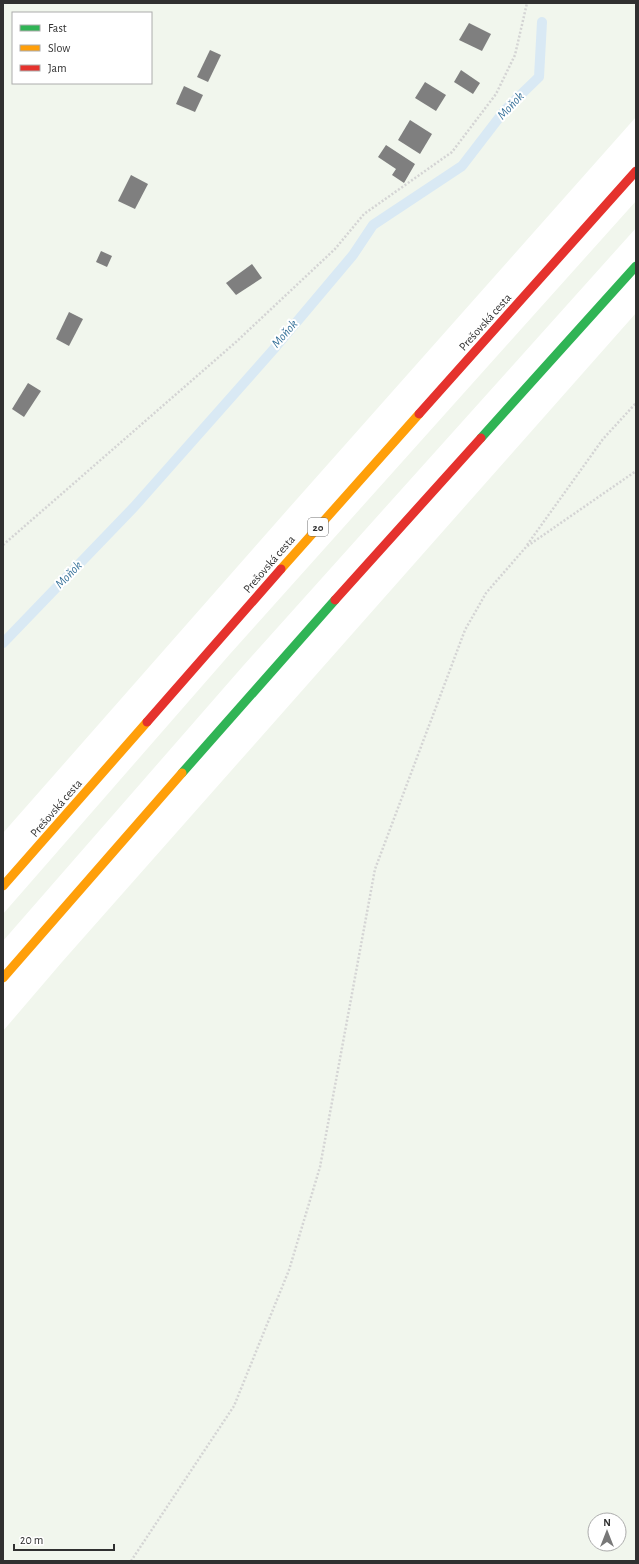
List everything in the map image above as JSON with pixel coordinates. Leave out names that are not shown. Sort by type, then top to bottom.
[{"type":"highway","name":"Prešovská cesta","points":[[3,886],[287,562],[636,171]]},
{"type":"highway","points":[[3,978],[265,678],[636,266]]},
{"type":"path","points":[[3,545],[236,342],[335,249],[364,214],[452,152],[496,94],[515,55],[527,3]]},
{"type":"path","points":[[131,1561],[234,1406],[286,1277],[320,1167],[375,869],[465,630],[486,593],[526,547],[603,439],[636,403]]},
{"type":"path","points":[[526,547],[636,471]]},
{"type":"shaded area","points":[[3,3],[636,3],[636,117],[3,833]]},
{"type":"shaded area","points":[[636,201],[636,228],[243,666],[3,941],[3,914],[230,654]]},
{"type":"shaded area","points":[[636,313],[636,1561],[3,1561],[3,1031],[62,962]]},
{"type":"building","points":[[469,23],[491,34],[482,51],[459,40]]},
{"type":"building","points":[[210,50],[221,55],[208,82],[197,77]]},
{"type":"building","points":[[461,70],[480,83],[473,94],[454,82]]},
{"type":"building","points":[[425,82],[446,95],[436,111],[415,98]]},
{"type":"building","points":[[184,86],[203,95],[195,112],[176,104]]},
{"type":"building","points":[[410,120],[432,134],[420,154],[398,140]]},
{"type":"building","points":[[386,145],[415,164],[404,183],[392,175],[396,169],[378,157]]},
{"type":"building","points":[[131,175],[148,184],[135,209],[118,201]]},
{"type":"building","points":[[101,251],[112,256],[107,267],[96,262]]},
{"type":"building","points":[[252,264],[262,278],[236,295],[226,283]]},
{"type":"building","points":[[69,312],[83,319],[69,346],[56,339]]},
{"type":"building","points":[[28,383],[41,391],[24,417],[12,409]]},
{"type":"waterway","name":"Moňok","points":[[3,643],[134,507],[273,350],[353,255],[373,225],[462,166],[505,110],[539,77],[542,22]]},
{"type":"traffic: fast","points":[[481,438],[636,266]]},
{"type":"traffic: fast","points":[[182,773],[335,600]]},
{"type":"traffic: slow","points":[[281,569],[419,414]]},
{"type":"traffic: slow","points":[[3,886],[147,722]]},
{"type":"traffic: slow","points":[[3,978],[182,773]]},
{"type":"traffic: jam","points":[[419,414],[636,171]]},
{"type":"traffic: jam","points":[[335,600],[481,438]]},
{"type":"traffic: jam","points":[[147,722],[281,569]]}]
